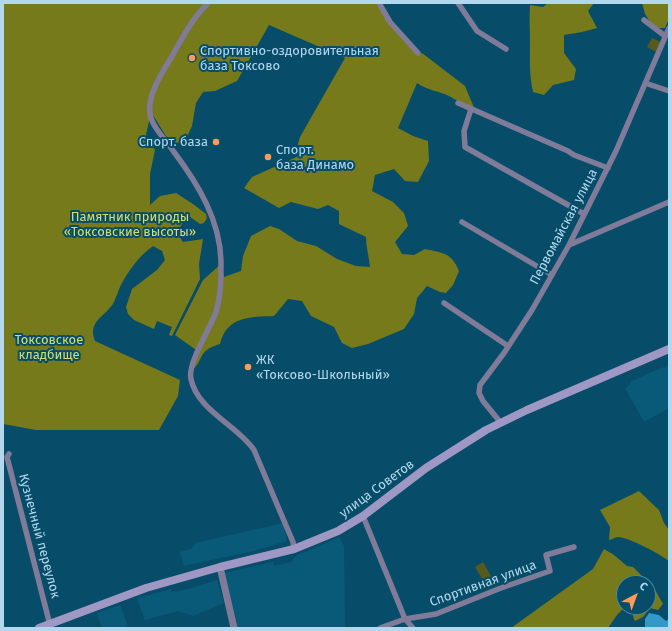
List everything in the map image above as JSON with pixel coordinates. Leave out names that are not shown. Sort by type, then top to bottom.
[{"type":"main road","name":"улица Советов","points":[[39,628],[146,588],[220,567],[294,549],[338,531],[363,516],[452,450],[501,423],[669,349]]},
{"type":"street","points":[[208,3],[192,20],[169,60],[159,79],[151,100],[150,112],[152,121],[184,167],[210,211],[217,227],[219,239],[221,260],[220,284],[216,311],[193,362],[190,371],[191,380],[196,392],[213,412],[248,442],[254,450],[293,542],[294,549]]},
{"type":"street","points":[[379,3],[390,22],[418,54]]},
{"type":"street","points":[[458,3],[477,31],[506,49]]},
{"type":"street","points":[[644,20],[666,36]]},
{"type":"street","name":"Первомайская улица","points":[[501,423],[483,401],[479,393],[480,385],[532,310],[569,245],[616,152],[669,28]]},
{"type":"street","points":[[645,83],[669,91]]},
{"type":"street","points":[[458,103],[574,155],[608,168]]},
{"type":"street","points":[[471,109],[464,131],[465,147],[584,214]]},
{"type":"street","points":[[569,245],[669,202]]},
{"type":"street","points":[[462,222],[552,275]]},
{"type":"street","points":[[444,303],[508,346]]},
{"type":"street","name":"Кузнечный переулок","points":[[9,454],[7,457],[50,625]]},
{"type":"street","points":[[363,516],[405,619],[413,628]]},
{"type":"street","name":"Спортивная улица","points":[[380,628],[405,619],[436,614],[501,588],[550,571],[546,555],[574,547]]},
{"type":"street","points":[[220,567],[234,628]]},
{"type":"shaded area","points":[[669,366],[669,408],[644,422],[625,388],[631,384],[630,382],[663,367]]},
{"type":"shaded area","points":[[283,523],[287,541],[253,551],[184,566],[180,552],[191,549],[196,543]]},
{"type":"shaded area","points":[[339,537],[344,546],[345,628],[236,628],[224,573],[273,562],[274,566],[291,562],[297,555]]},
{"type":"shaded area","points":[[217,580],[224,603],[193,616],[178,611],[145,620],[137,598],[171,589],[172,592],[188,589]]},
{"type":"shaded area","points":[[120,605],[128,626],[122,628],[102,628],[97,613]]},
{"type":"shaded area","points":[[648,615],[659,615],[666,621],[669,619],[669,628],[645,628],[645,619]]},
{"type":"green space","points":[[3,3],[378,3],[418,54],[422,53],[465,86],[475,110],[449,96],[426,88],[417,83],[398,128],[413,136],[428,141],[429,161],[418,182],[405,181],[394,169],[375,175],[372,191],[393,202],[404,213],[408,226],[395,242],[402,254],[414,255],[425,249],[442,253],[450,257],[456,265],[459,271],[453,285],[446,293],[427,286],[417,298],[414,314],[404,329],[368,344],[352,348],[342,343],[334,327],[311,316],[302,301],[288,299],[274,316],[248,318],[234,323],[223,335],[220,344],[206,350],[198,364],[192,370],[199,352],[175,335],[203,280],[221,264],[224,277],[241,271],[243,256],[251,236],[270,226],[279,229],[297,241],[316,246],[337,259],[356,266],[370,267],[366,237],[339,224],[339,211],[328,205],[318,209],[291,202],[279,208],[244,188],[252,177],[301,155],[298,144],[300,137],[345,58],[269,25],[237,81],[215,91],[203,92],[196,103],[192,126],[185,141],[176,143],[166,136],[151,112],[146,135],[155,150],[150,174],[150,205],[160,196],[176,193],[206,214],[207,218],[204,223],[200,224],[190,217],[184,220],[177,233],[183,242],[203,239],[199,264],[200,279],[172,336],[169,335],[172,327],[157,321],[154,329],[134,320],[128,314],[126,307],[132,289],[157,270],[165,260],[162,251],[153,246],[138,260],[126,275],[111,307],[95,323],[93,334],[95,341],[180,380],[178,396],[159,430],[36,430],[3,424]]},
{"type":"green space","points":[[548,3],[594,3],[588,11],[597,28],[564,35],[564,53],[576,69],[574,80],[553,85],[544,95],[533,92],[530,66],[530,5],[543,7]]},
{"type":"green space","points":[[642,3],[669,3],[669,19],[665,28],[654,28],[645,14]]},
{"type":"green space","points":[[652,38],[661,42],[656,52],[647,47]]},
{"type":"green space","points":[[639,491],[659,510],[664,523],[669,530],[669,561],[652,550],[629,540],[616,537],[609,540],[610,527],[600,510]]},
{"type":"green space","points":[[604,549],[627,566],[633,567],[641,575],[616,575],[617,615],[608,628],[511,628],[593,569]]},
{"type":"green space","points":[[483,562],[496,585],[488,589],[475,567]]},
{"type":"green space","points":[[656,592],[663,604],[658,610],[656,610]]},
{"type":"green space","points":[[633,615],[645,615],[635,621]]},
{"type":"place","name":"Спортивно-оздоровительная база Токсово","points":[[192,58]]},
{"type":"place","name":"Спорт. база","points":[[216,142]]},
{"type":"place","name":"Спорт. база Динамо","points":[[268,157]]},
{"type":"place","name":"ЖК «Токсово-Школьный»","points":[[248,367]]},
{"type":"park label","name":"Памятник природы «Токсовские высоты»","points":[[130,224]]},
{"type":"park label","name":"Токсовское кладбище","points":[[49,348]]}]
